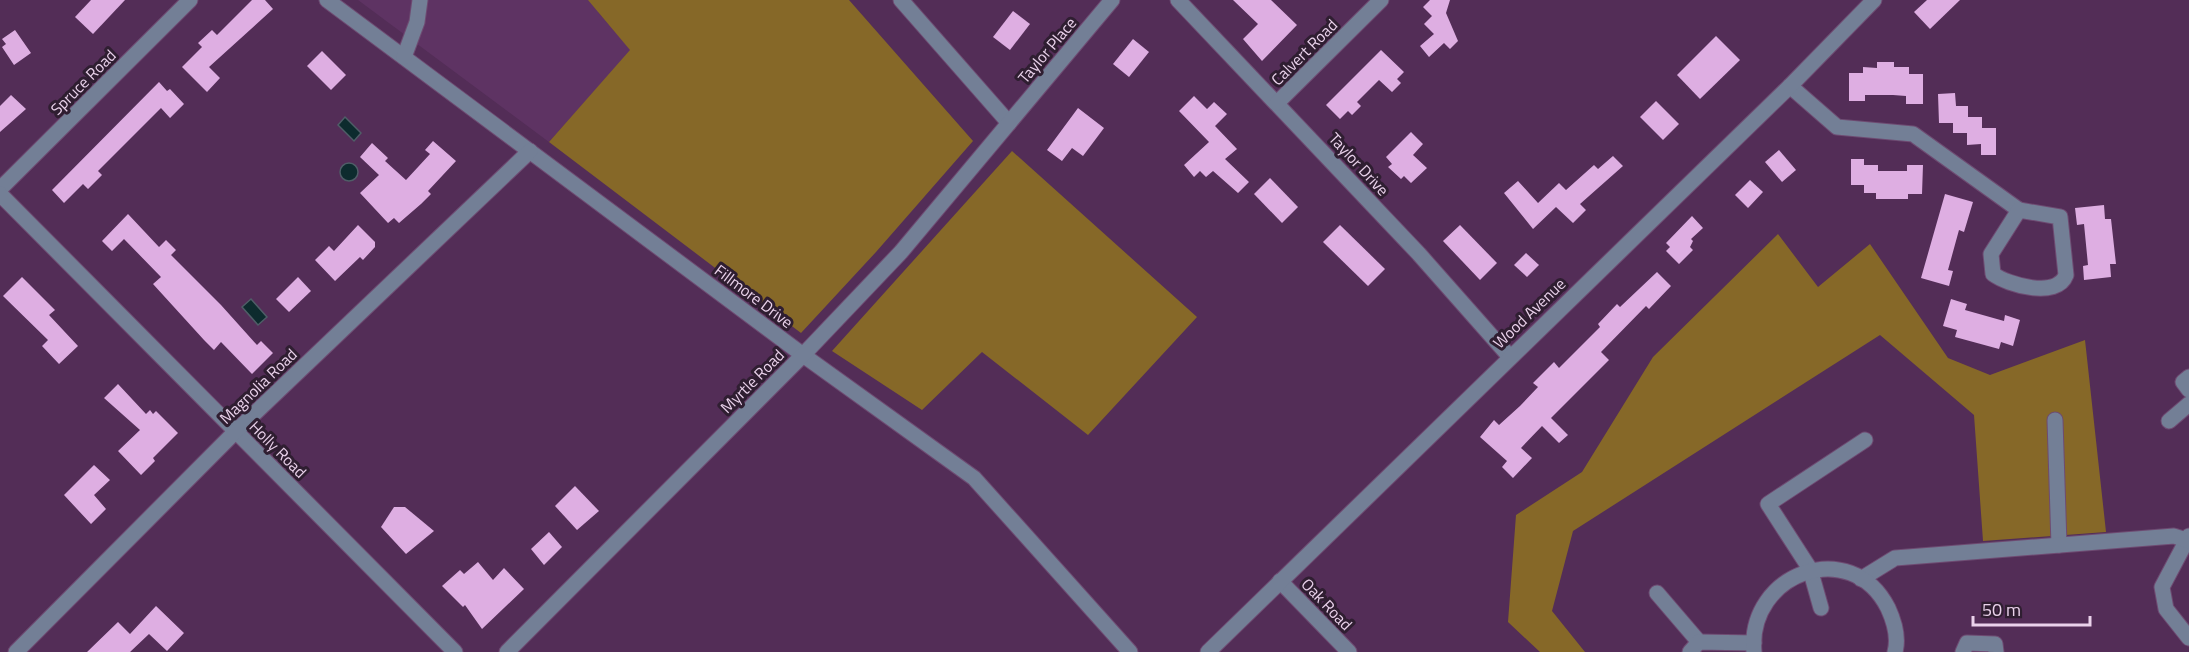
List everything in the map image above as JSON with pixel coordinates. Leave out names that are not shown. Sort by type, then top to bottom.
[{"type":"street","name":"Spruce Road","points":[[0,189],[190,0]]},
{"type":"street","name":"Fillmore Drive","points":[[327,0],[803,355],[974,478],[1130,652]]},
{"type":"street","points":[[404,57],[417,22],[420,0]]},
{"type":"street","points":[[901,0],[1009,123]]},
{"type":"street","name":"Taylor Place","points":[[1009,123],[1112,0]]},
{"type":"street","name":"Taylor Drive","points":[[1178,0],[1419,254],[1510,357]]},
{"type":"street","name":"Calvert Road","points":[[1278,103],[1381,0]]},
{"type":"street","name":"Wood Avenue","points":[[1208,652],[1790,86],[1874,0]]},
{"type":"street","points":[[1790,86],[1837,127],[1913,134],[2019,210],[2060,217],[2066,275],[2059,284],[2044,288],[2005,282],[1993,274],[1991,254],[2019,210]]},
{"type":"street","name":"Myrtle Road","points":[[507,652],[803,355],[901,252],[1009,123]]},
{"type":"street","name":"Magnolia Road","points":[[16,652],[235,432],[530,151]]},
{"type":"street","name":"Holly Road","points":[[0,194],[455,652]]},
{"type":"street","points":[[2189,377],[2183,382],[2189,390]]},
{"type":"street","points":[[2169,421],[2189,404]]},
{"type":"street","points":[[2055,420],[2059,545]]},
{"type":"street","points":[[1821,608],[1810,569],[1768,504],[1865,440]]},
{"type":"street","points":[[1862,579],[1895,558],[2174,536],[2188,539],[2162,587],[2166,609],[2189,638]]},
{"type":"street","points":[[1657,593],[1694,647],[1754,647],[1757,619],[1768,598],[1785,581],[1810,569],[1831,569],[1862,579],[1874,589],[1892,615],[1896,631],[1895,652]]},
{"type":"street","name":"Oak Road","points":[[1280,581],[1349,652]]},
{"type":"street","points":[[1962,652],[1967,643],[1995,644],[1996,652]]},
{"type":"shaded area","points":[[358,0],[612,0],[598,12],[631,50],[549,142]]},
{"type":"shaded area","points":[[588,0],[849,0],[973,141],[876,252],[801,333],[549,142],[630,50]]},
{"type":"shaded area","points":[[345,117],[361,133],[354,141],[338,125]]},
{"type":"shaded area","points":[[1012,151],[1197,317],[1088,435],[982,352],[922,410],[832,351]]},
{"type":"shaded area","points":[[349,163],[355,166],[358,172],[355,178],[349,181],[343,178],[340,172],[343,166]]},
{"type":"shaded area","points":[[1778,234],[1818,287],[1870,244],[1948,358],[1990,375],[2085,340],[2106,532],[1983,541],[1974,415],[1880,335],[1573,531],[1552,611],[1585,652],[1540,652],[1508,622],[1516,515],[1582,472],[1653,357]]},
{"type":"shaded area","points":[[251,299],[267,317],[258,325],[242,307]]},
{"type":"building","points":[[91,0],[125,0],[93,34],[75,17]]},
{"type":"building","points":[[252,0],[265,0],[273,9],[209,67],[220,78],[207,92],[182,67],[202,47],[198,43],[212,30],[217,35]]},
{"type":"building","points":[[1233,0],[1271,0],[1297,25],[1262,61],[1243,39],[1258,24]]},
{"type":"building","points":[[1430,0],[1450,0],[1446,13],[1458,41],[1450,49],[1444,43],[1429,57],[1420,46],[1434,34],[1424,24],[1432,16],[1423,7]]},
{"type":"building","points":[[1927,0],[1960,0],[1930,29],[1914,12]]},
{"type":"building","points":[[1013,11],[1030,24],[1010,50],[993,37]]},
{"type":"building","points":[[15,30],[31,53],[14,65],[2,47],[6,44],[2,39]]},
{"type":"building","points":[[1716,36],[1740,60],[1700,99],[1677,75]]},
{"type":"building","points":[[1133,39],[1149,52],[1129,77],[1113,64]]},
{"type":"building","points":[[1381,50],[1404,72],[1397,79],[1401,83],[1392,92],[1379,80],[1357,102],[1361,106],[1352,115],[1348,111],[1340,119],[1326,105]]},
{"type":"building","points":[[322,51],[346,75],[331,90],[307,66]]},
{"type":"building","points":[[1877,62],[1894,62],[1894,67],[1909,67],[1909,74],[1923,74],[1923,104],[1906,104],[1906,96],[1893,95],[1865,95],[1865,101],[1849,101],[1849,73],[1863,73],[1863,67],[1877,68]]},
{"type":"building","points":[[159,82],[167,91],[170,89],[184,104],[170,118],[161,108],[98,171],[102,175],[88,189],[83,184],[64,203],[52,190]]},
{"type":"building","points":[[1955,93],[1956,106],[1968,106],[1968,117],[1982,117],[1982,128],[1996,128],[1996,155],[1981,155],[1981,144],[1967,145],[1967,133],[1953,133],[1953,123],[1939,123],[1938,94]]},
{"type":"building","points":[[11,95],[26,109],[0,132],[0,106]]},
{"type":"building","points":[[1194,96],[1207,109],[1214,102],[1227,114],[1215,126],[1237,149],[1225,159],[1249,182],[1238,193],[1213,171],[1206,177],[1200,171],[1194,177],[1184,165],[1209,142],[1179,111]]},
{"type":"building","points":[[1656,101],[1679,124],[1663,140],[1640,117]]},
{"type":"building","points":[[1078,108],[1104,128],[1083,156],[1072,148],[1062,161],[1047,150]]},
{"type":"building","points":[[1411,132],[1423,144],[1413,155],[1427,168],[1411,183],[1404,176],[1401,179],[1388,167],[1392,164],[1386,157]]},
{"type":"building","points":[[433,141],[456,161],[428,191],[431,194],[421,204],[399,223],[394,218],[388,223],[360,193],[379,175],[360,157],[372,143],[388,158],[385,161],[406,180],[430,154],[425,150]]},
{"type":"building","points":[[1779,150],[1796,170],[1782,182],[1765,162]]},
{"type":"building","points":[[1613,156],[1623,166],[1580,204],[1586,210],[1573,223],[1556,207],[1533,229],[1504,193],[1518,181],[1538,203],[1559,183],[1566,190],[1594,165],[1598,169]]},
{"type":"building","points":[[1851,159],[1864,159],[1864,165],[1878,165],[1878,171],[1907,171],[1907,165],[1923,165],[1922,194],[1908,194],[1908,199],[1876,199],[1876,193],[1864,193],[1864,185],[1851,185]]},
{"type":"building","points":[[1270,178],[1298,207],[1282,223],[1254,194]]},
{"type":"building","points":[[1750,180],[1763,192],[1748,208],[1735,195]]},
{"type":"building","points":[[1945,194],[1973,202],[1964,232],[1959,230],[1948,270],[1953,271],[1949,286],[1921,278]]},
{"type":"building","points":[[2104,205],[2105,219],[2111,219],[2116,264],[2110,264],[2111,277],[2084,280],[2083,266],[2088,265],[2084,224],[2077,225],[2075,208]]},
{"type":"building","points":[[128,214],[159,247],[166,240],[176,250],[171,255],[257,345],[261,341],[273,353],[252,374],[221,342],[214,350],[204,340],[153,284],[161,277],[124,239],[112,251],[102,241]]},
{"type":"building","points":[[1692,216],[1703,228],[1691,239],[1693,241],[1690,247],[1693,250],[1679,264],[1666,251],[1670,247],[1666,243]]},
{"type":"building","points":[[358,225],[375,242],[375,247],[363,260],[360,257],[335,281],[315,260],[329,246],[334,251]]},
{"type":"building","points":[[1340,225],[1385,269],[1368,286],[1323,242]]},
{"type":"building","points":[[1460,225],[1497,263],[1480,280],[1443,241]]},
{"type":"building","points":[[1526,253],[1539,265],[1527,277],[1514,265]]},
{"type":"building","points":[[1657,272],[1671,286],[1649,309],[1646,306],[1601,352],[1609,360],[1551,418],[1568,435],[1559,443],[1542,426],[1521,448],[1532,458],[1513,478],[1502,467],[1507,461],[1480,437],[1494,420],[1499,425],[1520,406],[1538,387],[1533,383],[1554,362],[1559,368],[1600,327],[1598,324],[1617,304],[1620,307]]},
{"type":"building","points":[[22,277],[55,310],[49,315],[78,346],[59,364],[42,346],[48,340],[3,296]]},
{"type":"building","points":[[298,277],[311,291],[289,312],[276,299]]},
{"type":"building","points":[[1951,299],[1967,304],[1965,310],[2004,321],[2005,315],[2020,320],[2013,346],[2001,342],[1999,349],[1955,337],[1957,330],[1943,326]]},
{"type":"building","points":[[118,384],[146,414],[150,410],[153,414],[156,411],[178,433],[153,458],[155,461],[141,475],[118,451],[140,430],[104,398]]},
{"type":"building","points":[[94,465],[110,480],[94,495],[106,509],[91,524],[64,495]]},
{"type":"building","points":[[575,486],[599,511],[577,530],[555,506]]},
{"type":"building","points":[[394,507],[405,507],[434,531],[406,554],[381,527]]},
{"type":"building","points":[[549,532],[562,547],[544,565],[531,549]]},
{"type":"building","points":[[478,562],[493,580],[504,568],[524,589],[482,629],[465,605],[463,607],[442,586],[460,570],[464,574]]},
{"type":"building","points":[[156,606],[184,633],[167,651],[149,634],[130,652],[87,652],[118,622],[130,634]]}]
